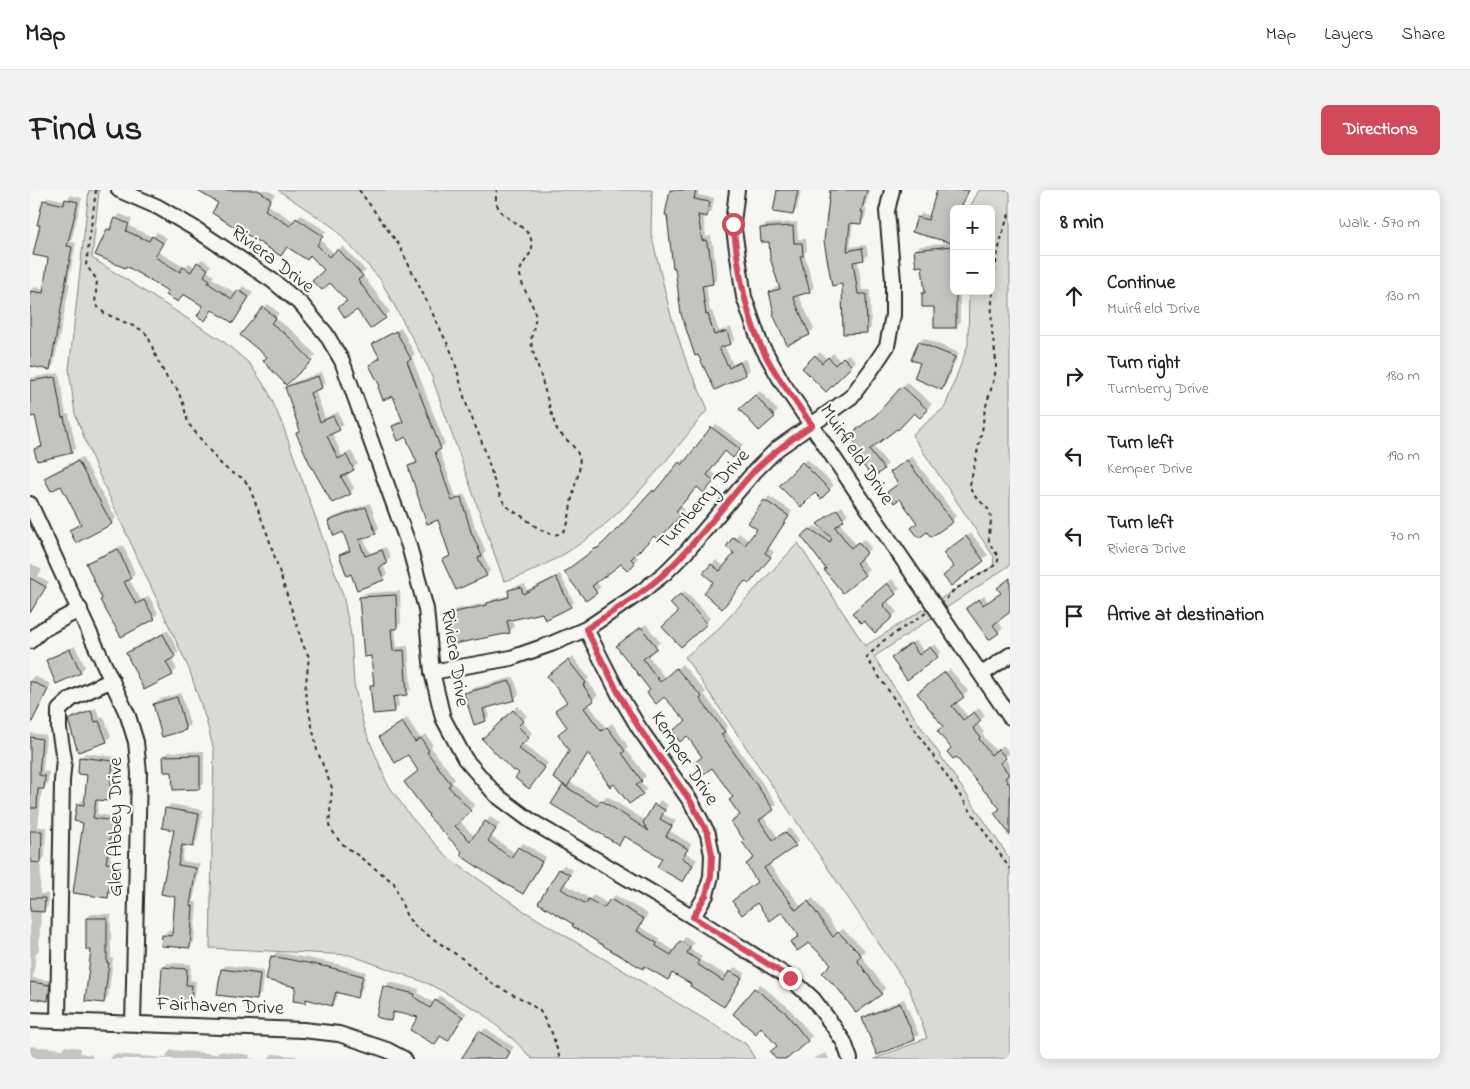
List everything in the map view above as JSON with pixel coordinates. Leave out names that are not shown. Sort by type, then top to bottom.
[{"type":"street","name":"Riviera Drive","points":[[119,190],[158,207],[273,281],[302,305],[326,334],[342,361],[409,546],[426,610],[432,672],[443,718],[465,759],[496,795],[531,821],[693,917],[790,978],[813,999],[831,1023],[844,1042],[850,1059]]},
{"type":"street","name":"Muirfield Drive","points":[[737,190],[733,224],[744,297],[760,343],[782,382],[1010,717]]},
{"type":"street","name":"Turnberry Drive","points":[[432,672],[511,658],[586,629],[641,592],[665,573],[687,551],[755,470],[777,450],[851,397],[887,346],[894,315],[887,211],[892,190]]},
{"type":"street","name":"Glen Abbey Drive","points":[[30,504],[112,680],[128,716],[136,742],[139,773],[134,1023]]},
{"type":"street","points":[[30,641],[42,630],[80,610]]},
{"type":"street","name":"Kemper Drive","points":[[586,629],[620,696],[639,728],[691,802],[708,834],[712,855],[711,876],[706,895],[693,917]]},
{"type":"street","points":[[982,674],[1010,655]]},
{"type":"street","points":[[58,1021],[62,781],[64,760],[59,729],[59,710],[70,699],[112,680]]},
{"type":"street","name":"Fairhaven Drive","points":[[30,1020],[303,1030],[339,1034],[387,1050],[404,1059]]},
{"type":"path","points":[[96,190],[86,264],[97,280],[95,304],[104,313],[142,330],[148,336],[167,378],[177,389],[188,423],[218,461],[230,472],[243,478],[249,486],[268,536],[309,657],[305,692],[317,750],[332,788],[329,826],[340,842],[394,883],[407,917],[416,927],[463,959],[494,985],[524,1000],[540,1011],[552,1033],[560,1059]]},
{"type":"path","points":[[359,190],[399,245],[450,349],[502,501],[506,506],[540,529],[554,534],[561,532],[568,524],[579,470],[579,454],[573,446],[560,436],[556,428],[531,346],[535,315],[520,274],[522,266],[533,246],[531,238],[520,226],[506,217],[499,209],[496,201],[497,190]]},
{"type":"path","points":[[1010,212],[1002,236],[992,302],[992,332],[996,365],[983,416],[984,426],[970,485],[970,490],[975,497],[990,511],[989,541],[999,557],[998,564],[954,590],[935,608],[883,641],[867,656],[867,660],[1010,869]]},
{"type":"shaded area","points":[[89,190],[99,190],[92,258],[223,341],[250,364],[268,391],[283,426],[343,595],[351,635],[354,684],[364,727],[387,783],[411,817],[447,857],[524,911],[746,1044],[755,1059],[532,1059],[516,1042],[479,1011],[429,984],[350,955],[210,948],[214,751],[207,723],[189,669],[96,468],[75,414],[69,370]]},
{"type":"shaded area","points":[[278,190],[652,190],[651,233],[670,312],[687,364],[708,409],[635,496],[594,534],[546,564],[504,581],[429,369],[380,279],[333,227]]},
{"type":"shaded area","points":[[979,190],[1010,190],[1010,565],[874,657],[1010,859],[1010,1059],[874,1059],[927,1038],[909,988],[685,657],[718,629],[798,543],[865,646],[993,566],[994,557],[912,435],[945,407],[968,345],[969,295],[995,295],[995,205],[971,205]]},
{"type":"building","points":[[196,190],[258,190],[271,199],[265,210],[290,226],[296,218],[323,236],[317,245],[329,257],[338,249],[363,276],[358,280],[386,318],[370,329],[357,310],[345,318],[338,307],[347,301],[330,283],[322,290],[312,281],[324,270],[310,255],[307,260],[287,247],[281,256],[212,213],[218,203]]},
{"type":"building","points":[[670,190],[696,190],[694,199],[710,202],[707,217],[698,215],[702,241],[706,240],[709,248],[713,284],[702,286],[706,315],[708,314],[714,335],[727,331],[731,344],[719,348],[729,368],[740,362],[746,375],[715,390],[698,355],[695,356],[681,314],[667,215],[665,215]]},
{"type":"building","points":[[777,190],[798,190],[793,215],[773,212]]},
{"type":"building","points":[[830,190],[867,190],[861,212],[863,212],[861,224],[850,223],[847,251],[862,248],[864,260],[853,262],[858,294],[866,294],[867,333],[843,334],[842,284],[832,286],[824,241]]},
{"type":"building","points":[[937,190],[969,190],[962,205],[950,205],[950,242],[912,232],[917,217],[928,220]]},
{"type":"building","points":[[65,199],[78,202],[67,246],[72,247],[50,370],[30,366],[30,291],[43,293],[48,258],[33,255],[40,225],[37,225],[43,200],[64,205]]},
{"type":"building","points":[[115,218],[129,224],[126,231],[149,241],[152,236],[163,243],[155,257],[180,272],[183,267],[191,272],[197,262],[208,269],[204,276],[210,280],[208,283],[232,299],[238,290],[249,297],[233,323],[212,310],[205,321],[197,316],[203,306],[183,294],[178,302],[166,295],[168,291],[126,266],[125,268],[95,255],[107,229],[110,230]]},
{"type":"building","points":[[793,226],[794,243],[802,243],[803,256],[800,256],[810,292],[793,297],[810,335],[787,345],[773,314],[769,292],[780,289],[770,258],[769,242],[761,242],[760,228]]},
{"type":"building","points":[[950,246],[950,295],[956,295],[956,328],[934,328],[934,307],[922,307],[922,293],[925,293],[922,266],[916,267],[914,250]]},
{"type":"building","points":[[263,307],[276,318],[271,323],[289,337],[312,361],[286,385],[263,361],[267,357],[240,335]]},
{"type":"building","points":[[396,331],[411,359],[407,361],[441,449],[435,452],[452,501],[461,497],[471,532],[482,556],[478,558],[487,576],[456,590],[442,560],[450,556],[438,520],[427,524],[408,466],[417,463],[406,437],[398,441],[392,426],[403,422],[393,396],[383,400],[378,387],[380,386],[369,365],[380,358],[372,344]]},
{"type":"building","points":[[918,342],[955,357],[942,390],[914,378],[920,363],[911,360]]},
{"type":"building","points":[[815,355],[822,363],[828,357],[835,365],[843,357],[852,366],[826,392],[802,368]]},
{"type":"building","points":[[318,376],[322,388],[310,393],[320,422],[333,416],[340,430],[327,436],[338,459],[346,455],[354,470],[341,477],[351,494],[332,503],[310,464],[296,433],[300,431],[285,387]]},
{"type":"building","points":[[55,377],[62,418],[64,417],[72,453],[37,461],[34,449],[42,447],[35,416],[30,417],[30,381]]},
{"type":"building","points":[[902,386],[928,410],[920,418],[914,413],[898,430],[869,450],[884,469],[873,478],[850,448],[856,444],[849,435],[876,415]]},
{"type":"building","points":[[755,395],[775,417],[759,431],[739,409]]},
{"type":"building","points":[[711,427],[740,449],[733,458],[725,451],[707,475],[714,481],[704,493],[697,487],[676,511],[681,515],[658,540],[654,536],[631,559],[635,563],[628,571],[621,564],[592,586],[597,593],[586,601],[564,572],[597,549],[653,490],[654,492],[679,462],[682,465]]},
{"type":"building","points":[[907,460],[953,522],[931,537],[927,532],[919,538],[911,528],[917,523],[900,499],[894,503],[887,492],[898,484],[890,472]]},
{"type":"building","points":[[78,461],[112,524],[76,543],[69,530],[81,524],[61,486],[51,491],[44,478]]},
{"type":"building","points":[[802,462],[830,490],[821,499],[815,493],[801,507],[779,486]]},
{"type":"building","points":[[764,500],[789,516],[765,553],[771,557],[749,584],[745,581],[722,609],[704,593],[713,582],[703,573],[711,564],[720,571],[734,553],[726,547],[733,537],[745,545],[757,529],[748,523]]},
{"type":"building","points":[[366,507],[376,534],[359,540],[365,556],[382,550],[387,564],[379,567],[384,580],[357,590],[351,574],[347,576],[339,555],[350,551],[343,532],[334,536],[328,521]]},
{"type":"building","points":[[837,509],[844,520],[835,527],[851,548],[858,542],[867,553],[856,563],[865,575],[843,593],[824,570],[826,569],[801,536],[810,529],[830,542],[832,538],[817,524]]},
{"type":"building","points":[[966,536],[984,561],[951,586],[943,576],[954,567],[943,553]]},
{"type":"building","points":[[118,549],[131,579],[124,582],[136,604],[144,600],[155,619],[121,637],[100,600],[102,599],[86,563]]},
{"type":"building","points":[[556,577],[571,607],[545,620],[542,613],[507,621],[510,633],[454,644],[447,614],[487,605],[487,603],[509,597],[508,590],[521,587],[523,594]]},
{"type":"building","points":[[30,578],[46,587],[30,613]]},
{"type":"building","points":[[1010,578],[1010,612],[993,625],[999,633],[989,640],[966,608],[979,599],[983,605],[1001,593],[997,588]]},
{"type":"building","points":[[887,583],[896,594],[883,605],[893,617],[875,633],[864,621],[861,623],[852,613]]},
{"type":"building","points":[[680,594],[707,624],[681,647],[662,627],[678,612],[670,603]]},
{"type":"building","points":[[396,595],[397,629],[391,629],[393,651],[404,650],[407,695],[393,697],[395,712],[373,714],[370,685],[374,685],[371,656],[364,657],[359,597]]},
{"type":"building","points":[[641,627],[657,648],[643,659],[660,682],[676,668],[702,697],[700,699],[725,732],[721,734],[774,810],[759,820],[773,840],[785,832],[796,846],[764,868],[796,910],[808,901],[833,937],[838,932],[861,955],[857,960],[882,994],[856,1013],[839,990],[822,973],[831,964],[809,943],[797,951],[790,942],[799,936],[782,912],[770,921],[757,903],[742,915],[732,901],[757,882],[746,864],[754,858],[731,822],[740,815],[729,800],[733,797],[712,768],[702,775],[694,763],[702,757],[687,736],[680,742],[672,731],[686,721],[664,697],[656,704],[647,693],[650,690],[616,646]]},
{"type":"building","points":[[163,634],[175,657],[166,662],[173,675],[144,690],[126,653]]},
{"type":"building","points":[[911,643],[919,655],[930,647],[938,657],[907,680],[891,658]]},
{"type":"building","points":[[70,649],[81,673],[56,684],[46,660]]},
{"type":"building","points":[[568,660],[586,683],[583,685],[594,701],[584,708],[601,731],[607,727],[625,751],[622,753],[642,781],[636,785],[643,794],[629,804],[614,784],[610,787],[588,753],[567,787],[553,778],[569,751],[558,734],[567,727],[555,710],[567,702],[547,676]]},
{"type":"building","points":[[945,672],[964,697],[952,706],[963,720],[974,712],[981,721],[973,728],[980,737],[979,739],[991,755],[998,749],[1006,758],[1000,763],[1009,774],[1005,778],[1010,785],[1010,835],[994,813],[1000,809],[956,757],[953,759],[947,752],[951,748],[937,731],[943,726],[917,693]]},
{"type":"building","points":[[30,681],[48,689],[30,726]]},
{"type":"building","points":[[510,681],[515,700],[483,709],[486,721],[474,725],[464,693]]},
{"type":"building","points":[[177,697],[186,730],[162,737],[153,704]]},
{"type":"building","points":[[513,710],[523,721],[518,726],[529,738],[518,748],[545,768],[529,789],[515,778],[519,773],[515,770],[513,771],[482,739]]},
{"type":"building","points":[[91,711],[95,722],[99,721],[107,742],[78,752],[68,720]]},
{"type":"building","points":[[402,722],[415,742],[421,738],[429,751],[427,752],[451,784],[448,786],[471,811],[455,826],[470,841],[485,821],[496,829],[488,841],[511,858],[518,847],[542,862],[523,894],[460,855],[462,852],[428,816],[404,782],[418,771],[408,755],[395,763],[379,737]]},
{"type":"building","points":[[30,737],[42,739],[39,775],[45,776],[44,789],[38,789],[37,808],[30,808]]},
{"type":"building","points":[[200,755],[200,789],[173,790],[172,772],[164,772],[163,756]]},
{"type":"building","points":[[79,757],[113,761],[109,801],[96,800],[93,818],[113,821],[106,863],[112,864],[108,898],[73,893],[83,823],[74,821],[77,804],[84,805],[87,775],[78,774]]},
{"type":"building","points":[[563,785],[597,806],[601,800],[649,831],[643,823],[654,804],[665,810],[660,819],[672,826],[666,836],[688,849],[682,858],[693,865],[683,882],[657,867],[662,858],[624,836],[619,845],[551,804]]},
{"type":"building","points":[[165,808],[199,814],[193,847],[182,845],[178,865],[196,868],[190,906],[193,906],[190,948],[161,946],[162,935],[172,936],[175,897],[161,894],[174,830],[162,828]]},
{"type":"building","points":[[30,831],[42,831],[41,863],[30,862]]},
{"type":"building","points":[[559,869],[570,875],[561,889],[586,904],[588,899],[604,908],[610,899],[644,919],[637,931],[657,943],[656,946],[671,955],[680,941],[690,947],[687,953],[699,961],[697,964],[723,981],[729,971],[742,978],[724,1007],[672,973],[668,980],[644,966],[643,969],[538,903]]},
{"type":"building","points":[[30,898],[45,898],[44,912],[30,911]]},
{"type":"building","points":[[86,918],[107,918],[107,963],[109,963],[104,1003],[85,1001],[91,950],[86,950]]},
{"type":"building","points":[[271,956],[363,976],[357,998],[336,992],[332,1006],[306,999],[306,1003],[293,1001],[296,987],[266,980]]},
{"type":"building","points":[[162,967],[187,969],[186,985],[192,985],[191,1001],[160,999]]},
{"type":"building","points":[[221,969],[260,974],[257,1000],[217,995]]},
{"type":"building","points":[[30,982],[50,985],[48,1001],[30,998]]},
{"type":"building","points":[[383,986],[415,994],[414,997],[430,1008],[435,1000],[463,1017],[448,1041],[440,1036],[435,1045],[410,1030],[418,1017],[393,1012],[391,1021],[376,1017]]},
{"type":"building","points":[[754,988],[785,1012],[808,1041],[787,1059],[776,1059],[770,1052],[777,1046],[761,1027],[756,1034],[733,1014]]},
{"type":"building","points":[[900,1003],[915,1040],[877,1055],[862,1018]]},
{"type":"building","points":[[479,1031],[510,1052],[506,1059],[461,1059]]},
{"type":"route","points":[[733,224],[744,297],[760,343],[782,382],[812,425],[777,450],[755,470],[687,551],[665,573],[641,592],[586,629],[620,696],[639,728],[691,802],[708,834],[712,855],[711,876],[706,895],[693,917],[790,978]]}]
